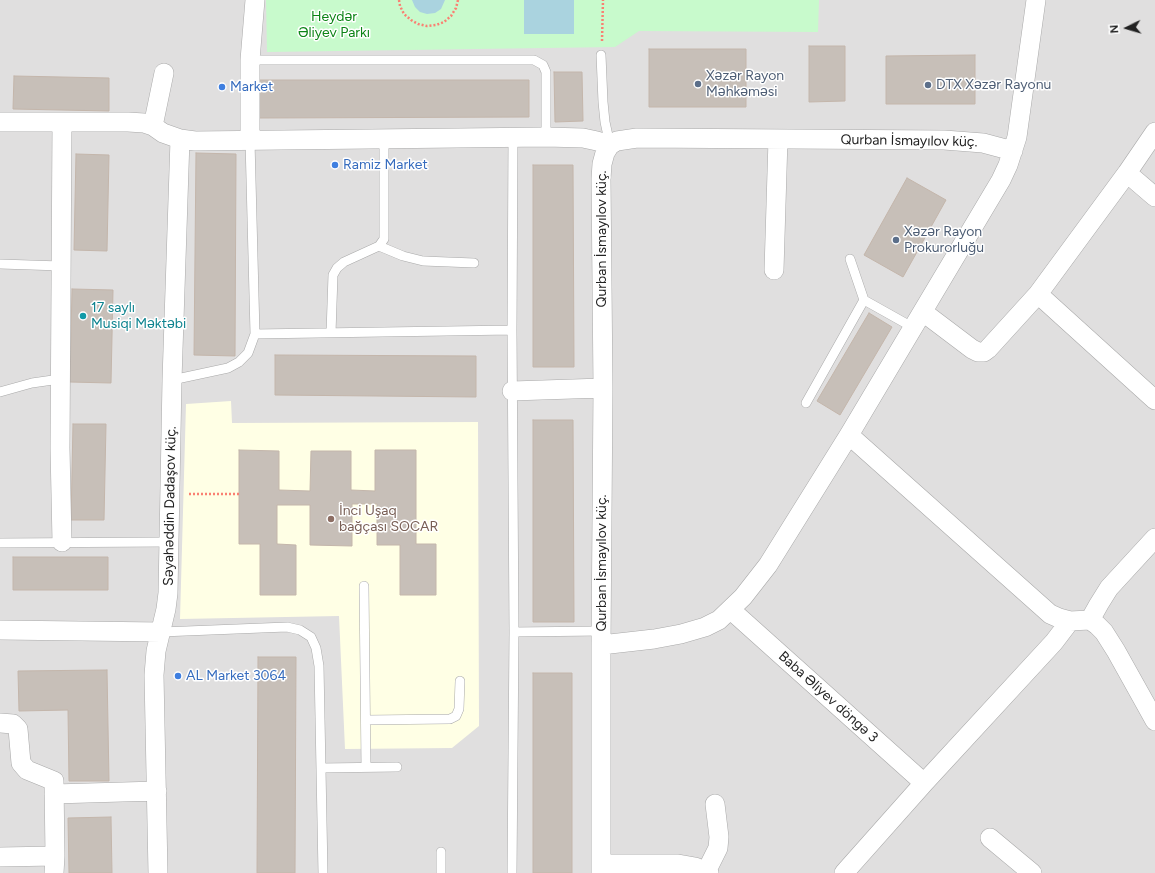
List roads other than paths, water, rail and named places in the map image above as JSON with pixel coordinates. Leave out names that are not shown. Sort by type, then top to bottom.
[{"type":"street","points":[[250,141],[250,60],[255,0]]},
{"type":"street","name":"Qurban İsmayılov küç.","points":[[601,638],[654,639],[705,627],[719,620],[731,610],[768,565],[914,328],[1001,180],[1013,150],[1020,116],[1036,0]]},
{"type":"street","points":[[153,126],[164,73]]},
{"type":"street","points":[[0,122],[128,122],[153,126],[163,133],[195,142],[583,138],[610,146]]},
{"type":"street","points":[[62,123],[60,379],[62,542]]},
{"type":"street","points":[[923,312],[972,349],[978,352],[984,352],[988,349],[1038,294],[1127,174],[1155,132]]},
{"type":"street","name":"Qurban İsmayılov küç.","points":[[601,868],[603,388],[601,179],[602,164],[605,153],[610,146],[618,141],[637,138],[966,141],[983,143],[1013,150]]},
{"type":"street","name":"Səyahəddin Dadaşov küç.","points":[[158,873],[154,675],[156,651],[167,599],[180,139]]},
{"type":"street","points":[[774,270],[778,139]]},
{"type":"street","points":[[1127,174],[1155,197]]},
{"type":"street","points":[[1038,294],[1155,400]]},
{"type":"street","points":[[512,391],[603,388]]},
{"type":"street","points":[[849,435],[1050,614],[1070,621],[1090,620],[1104,632],[1155,721]]},
{"type":"street","points":[[1090,620],[1098,604],[1109,588],[1155,538]]},
{"type":"street","name":"Baba Əliyev döngə 3","points":[[731,610],[924,783]]},
{"type":"street","points":[[844,873],[924,783],[1054,642],[1070,621]]},
{"type":"street","points":[[0,630],[161,632]]},
{"type":"street","points":[[0,723],[13,724],[18,729],[20,763],[27,770],[54,781],[55,865],[0,857]]},
{"type":"street","points":[[54,794],[157,791]]},
{"type":"street","points":[[601,868],[678,864],[695,867],[708,872],[718,848],[719,837],[715,804]]},
{"type":"street","points":[[990,838],[1032,873]]},
{"type":"lane","points":[[601,55],[603,102],[610,146]]},
{"type":"lane","points":[[250,60],[534,60],[543,65],[546,72],[546,138]]},
{"type":"lane","points":[[512,873],[514,632],[512,391],[513,138]]},
{"type":"lane","points":[[331,333],[333,275],[336,268],[344,262],[378,246],[384,239],[384,139]]},
{"type":"lane","points":[[172,380],[228,368],[239,362],[248,353],[255,334],[250,141]]},
{"type":"lane","points":[[378,246],[403,256],[423,261],[474,263]]},
{"type":"lane","points":[[850,259],[864,300],[914,328]]},
{"type":"lane","points":[[0,264],[61,266]]},
{"type":"lane","points":[[806,403],[864,300]]},
{"type":"lane","points":[[255,334],[512,330]]},
{"type":"lane","points":[[0,392],[32,383],[60,379]]},
{"type":"lane","points":[[0,543],[169,542]]},
{"type":"lane","points":[[364,586],[366,767]]},
{"type":"lane","points":[[161,632],[287,627],[300,630],[311,637],[316,648],[319,666],[323,873]]},
{"type":"lane","points":[[514,632],[601,638]]},
{"type":"lane","points":[[366,720],[450,719],[456,716],[459,709],[460,681]]},
{"type":"lane","points":[[321,768],[397,767]]},
{"type":"lane","points":[[441,852],[441,873]]},
{"type":"water","points":[[412,0],[445,0],[441,9],[435,13],[427,14],[420,12],[415,7]]},
{"type":"water","points":[[524,0],[574,0],[574,34],[524,34]]},
{"type":"place","name":"Xəzər Rayon Məhkəməsi","points":[[698,84]]},
{"type":"place","name":"DTX Xəzər Rayonu","points":[[928,85]]},
{"type":"place","name":"Market","points":[[222,87]]},
{"type":"place","name":"Ramiz Market","points":[[335,165]]},
{"type":"place","name":"Xəzər Rayon Prokurorluğu","points":[[896,240]]},
{"type":"place","name":"17 saylı Musiqi Məktəbi","points":[[83,316]]},
{"type":"place","name":"İnci Uşaq bağçası SOCAR","points":[[331,519]]},
{"type":"place","name":"AL Market 3064","points":[[178,676]]},
{"type":"park label","name":"Heydər Əliyev Parkı","points":[[334,26]]}]
